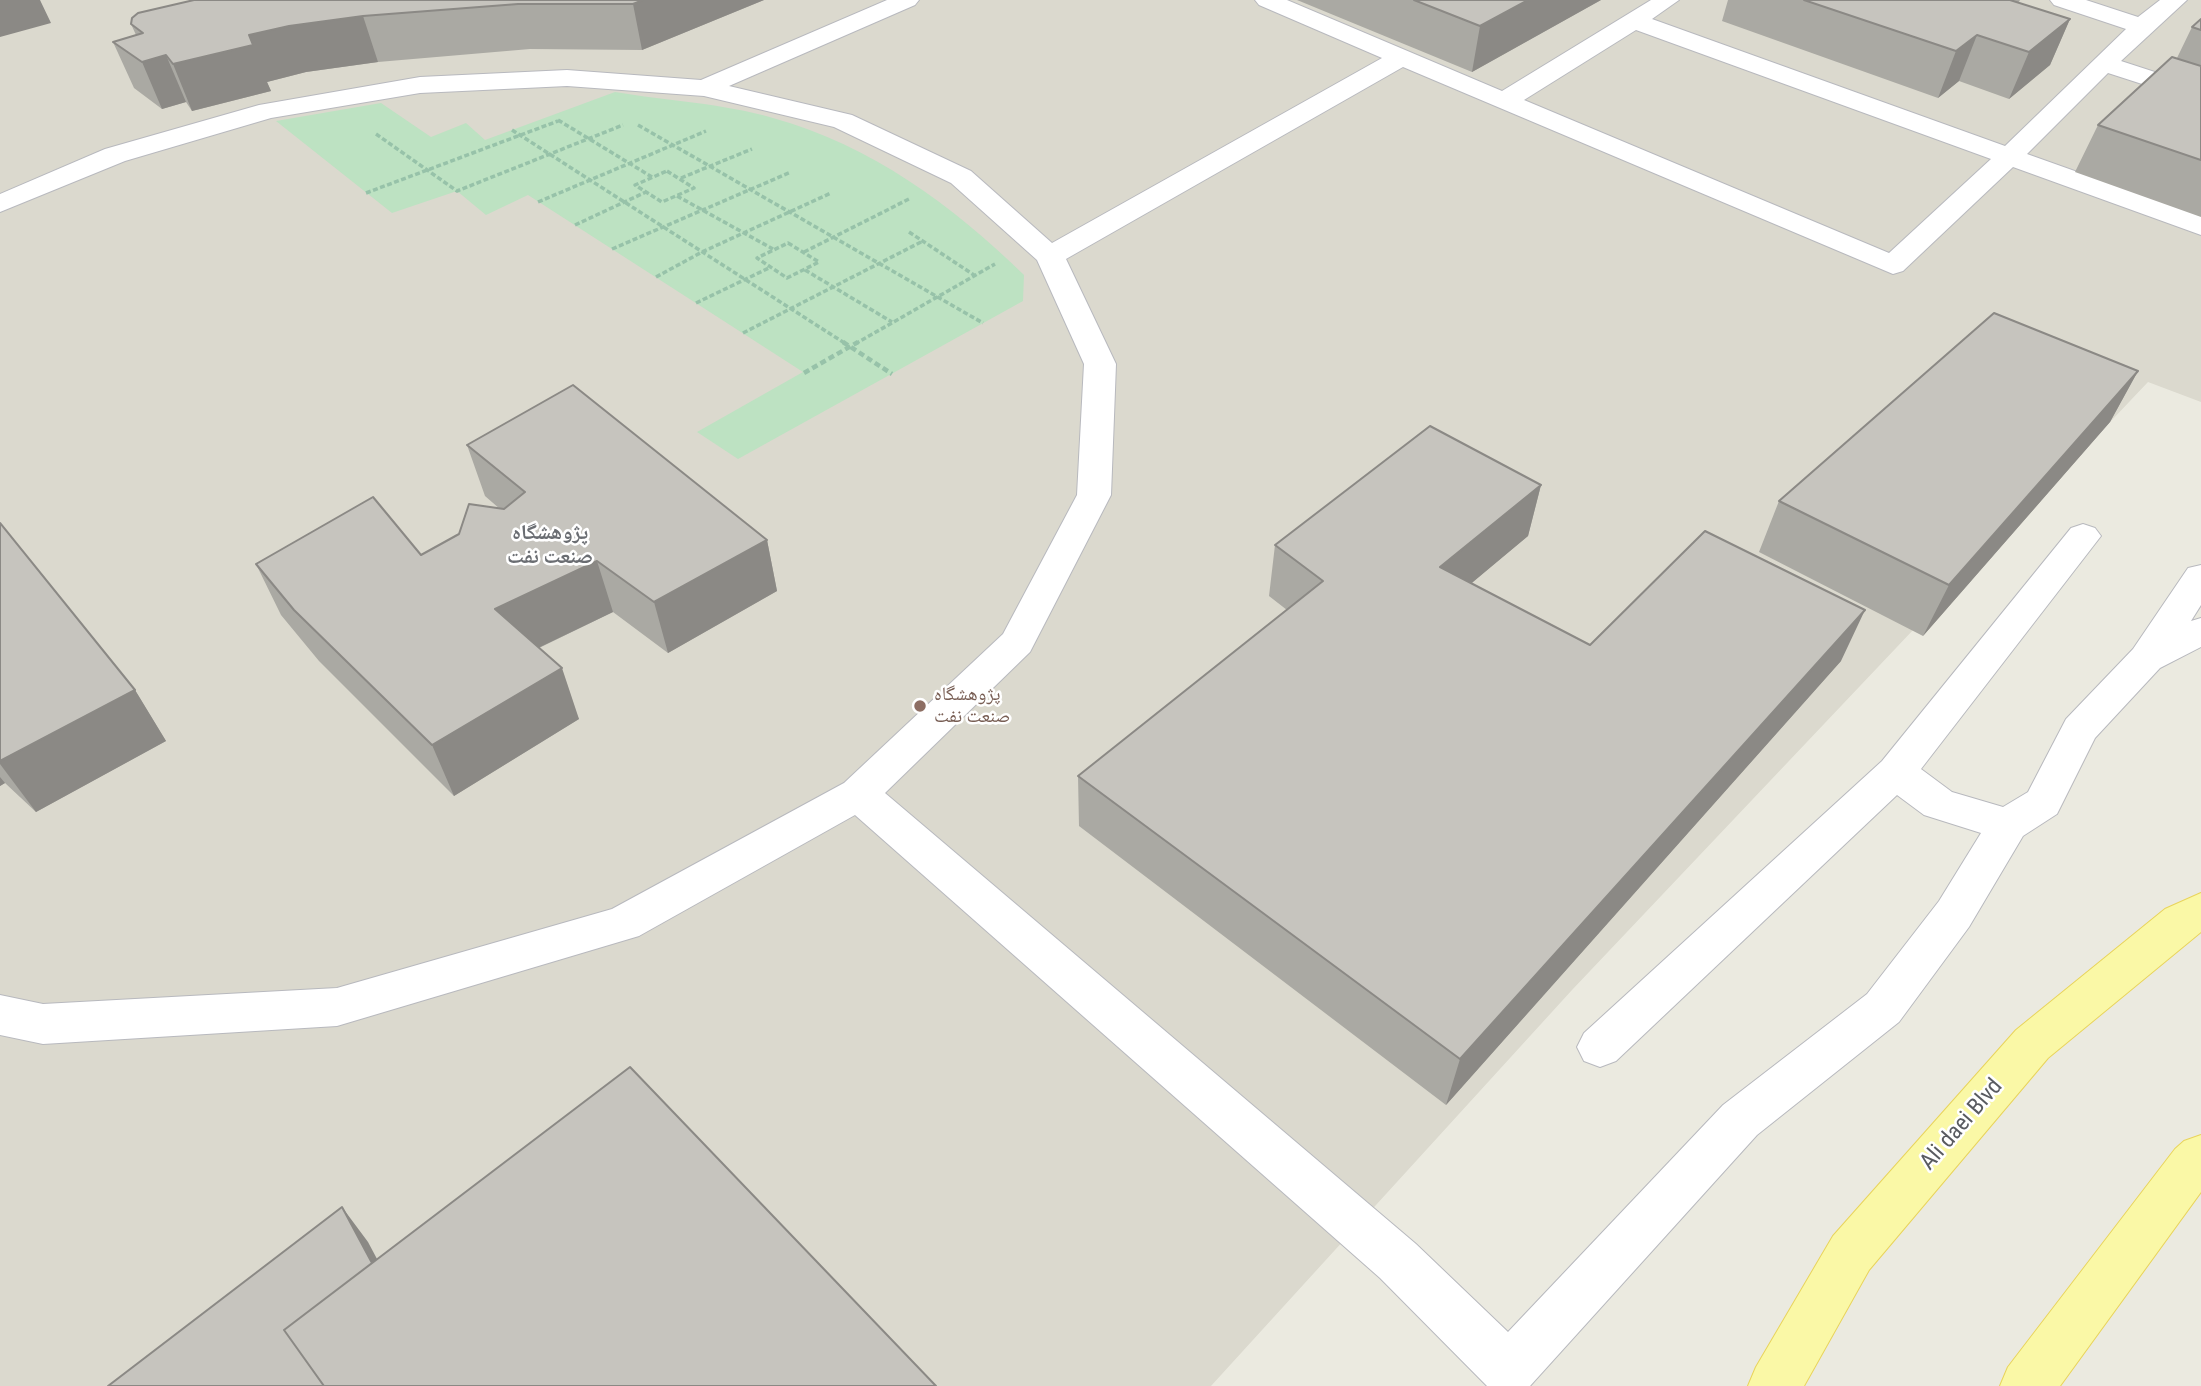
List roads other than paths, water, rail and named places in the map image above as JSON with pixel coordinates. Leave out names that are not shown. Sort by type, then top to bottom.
[{"type":"main road","name":"Ali daei Blvd","points":[[1774,1386],[1851,1253],[2032,1044],[2180,922],[2201,911]]},
{"type":"main road","points":[[2027,1386],[2201,1157]]},
{"type":"lane","points":[[705,88],[906,0]]},
{"type":"lane","points":[[1267,0],[1893,265],[2010,156],[2142,26],[2175,0]]},
{"type":"lane","points":[[1504,101],[1667,0]]},
{"type":"lane","points":[[2062,0],[2142,26]]},
{"type":"lane","points":[[1634,21],[2201,226]]},
{"type":"lane","points":[[1050,256],[1401,58]]},
{"type":"lane","points":[[2105,64],[2201,95]]},
{"type":"lane","points":[[0,204],[115,155],[268,111],[420,85],[567,78],[705,88],[843,121],[961,177],[1050,256],[1100,364],[1094,495],[1017,643],[858,794],[624,923],[337,1007],[43,1024],[0,1015]]},
{"type":"lane","points":[[1601,1047],[1896,772],[2083,536]]},
{"type":"lane","points":[[858,794],[1398,1261],[1503,1378],[1740,1120],[1883,1008],[1954,914],[2008,825],[2043,803],[2080,729],[2147,658],[2201,577]]},
{"type":"lane","points":[[2147,658],[2201,631]]},
{"type":"lane","points":[[1896,772],[1938,804],[2008,825]]},
{"type":"place","name":"پژوهشگاه صنعت نفت","points":[[920,706]]},
{"type":"district","name":"پژوهشگاه صنعت نفت","points":[[550,546]]}]
